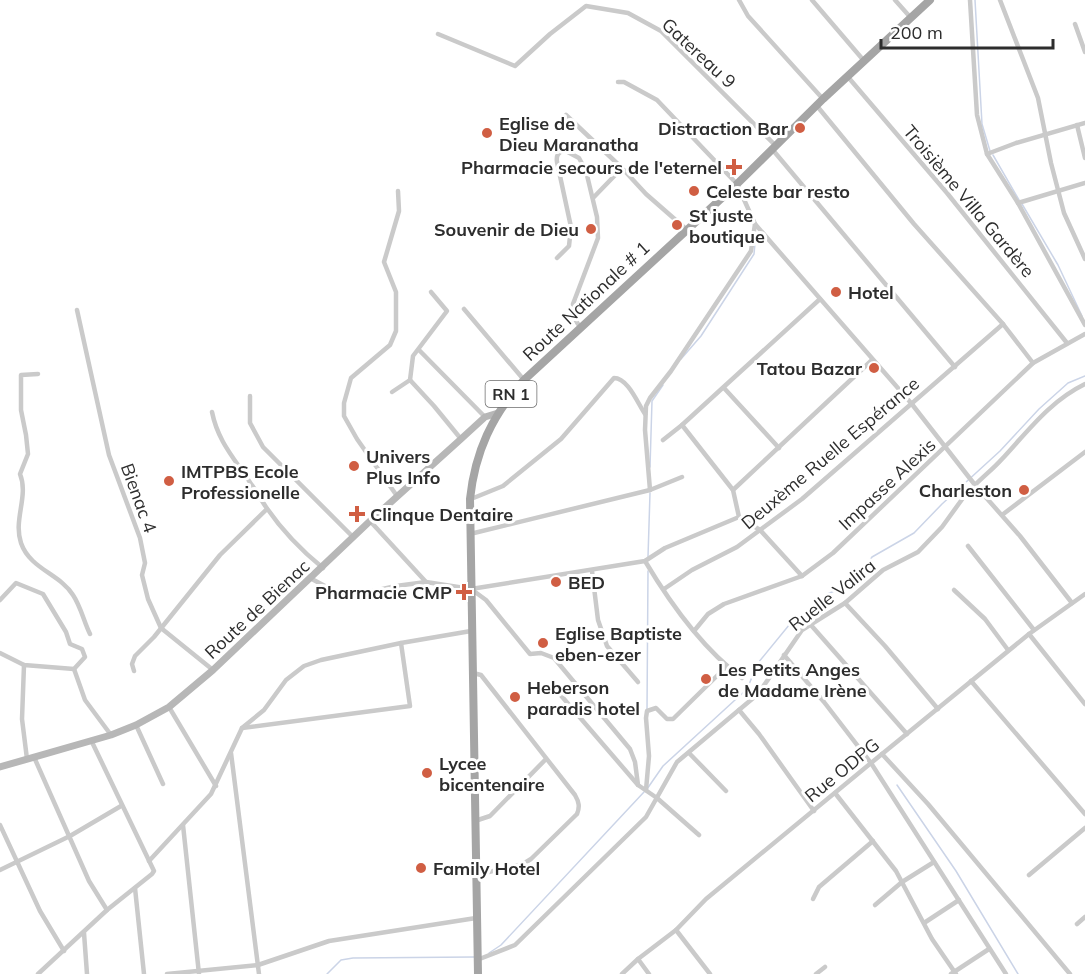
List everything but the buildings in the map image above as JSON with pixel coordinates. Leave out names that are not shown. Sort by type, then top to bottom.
[{"type":"main road","name":"Route Nationale # 1","points":[[478,974],[469,534],[472,483],[484,440],[498,412],[524,380],[686,229],[731,178],[774,148],[823,99],[930,0]]},
{"type":"main road","name":"Route de Bienac","points":[[0,767],[111,735],[136,725],[169,707],[213,670],[370,521],[485,417],[498,412]]},
{"type":"street","points":[[739,0],[747,16],[823,99]]},
{"type":"street","points":[[812,0],[865,62]]},
{"type":"street","points":[[895,0],[911,18]]},
{"type":"street","points":[[970,0],[977,115],[987,154],[1085,325]]},
{"type":"street","points":[[1000,0],[1038,98],[1064,213],[1085,259]]},
{"type":"street","name":"Gatereau 9","points":[[438,34],[515,66],[550,34],[586,6],[628,13],[661,31],[774,148]]},
{"type":"street","points":[[1075,24],[1085,52]]},
{"type":"street","name":"Troisième Villa Gardère","points":[[848,77],[1068,343]]},
{"type":"street","points":[[618,82],[624,82],[657,100],[731,178],[755,224],[910,403],[1072,603]]},
{"type":"street","points":[[817,106],[914,224],[1003,324],[1034,363]]},
{"type":"street","points":[[566,115],[646,194],[686,229]]},
{"type":"street","points":[[987,154],[1085,123]]},
{"type":"street","points":[[1077,125],[1085,158]]},
{"type":"street","points":[[774,148],[955,367]]},
{"type":"street","points":[[557,258],[569,246],[571,227],[556,157],[564,150],[579,158],[586,171],[597,217],[598,238],[573,304],[574,318],[580,327]]},
{"type":"street","points":[[592,198],[622,168]]},
{"type":"street","points":[[1017,203],[1085,183]]},
{"type":"street","points":[[397,496],[357,439],[344,416],[344,403],[351,378],[390,345],[396,331],[396,292],[384,262],[399,211],[398,191]]},
{"type":"street","points":[[650,490],[645,414],[650,398],[752,251],[755,224]]},
{"type":"street","points":[[392,392],[410,380],[413,356],[447,311],[431,292]]},
{"type":"street","points":[[663,440],[724,388],[820,299]]},
{"type":"street","points":[[464,309],[524,380]]},
{"type":"street","name":"Bienac 4","points":[[77,310],[109,455],[140,538],[145,563],[142,574],[148,599],[160,628],[213,670]]},
{"type":"street","name":"Deuxème Ruelle Espérance","points":[[664,589],[692,570],[737,547],[760,530],[826,478],[1003,324]]},
{"type":"street","name":"Impasse Alexis","points":[[694,631],[708,614],[724,604],[802,576],[833,553],[1034,363],[1085,334]]},
{"type":"street","points":[[419,350],[485,417]]},
{"type":"street","points":[[734,490],[872,360]]},
{"type":"street","points":[[39,374],[21,375],[21,410],[28,454],[20,474],[24,483],[18,518],[21,544],[31,560],[73,594],[90,634]]},
{"type":"street","points":[[470,499],[503,486],[561,439],[614,378],[624,382],[645,414]]},
{"type":"street","points":[[410,380],[461,439]]},
{"type":"street","name":"Ruelle Valira","points":[[477,960],[515,945],[646,817],[677,762],[758,694],[795,638],[810,624],[845,603],[883,570],[918,552],[942,527],[963,498],[1047,410],[1070,392],[1085,384]]},
{"type":"street","points":[[724,388],[779,448]]},
{"type":"street","points":[[250,396],[250,423],[263,447],[353,537]]},
{"type":"street","points":[[212,412],[226,450],[252,484],[267,509],[309,556],[323,567]]},
{"type":"street","points":[[682,425],[734,490],[740,517],[760,530],[802,576]]},
{"type":"street","points":[[1002,515],[1085,452]]},
{"type":"street","points":[[469,534],[650,490],[682,477]]},
{"type":"street","points":[[134,671],[132,660],[220,555],[267,509]]},
{"type":"street","points":[[310,578],[345,595],[356,596],[426,582],[471,589],[645,561],[665,548],[740,517]]},
{"type":"street","points":[[370,521],[426,582]]},
{"type":"street","points":[[968,546],[1034,630]]},
{"type":"street","points":[[645,561],[694,631],[727,666],[742,678]]},
{"type":"street","points":[[592,571],[597,620],[607,646],[638,682]]},
{"type":"street","points":[[0,600],[16,583],[43,594],[66,632],[70,644],[82,649],[85,657],[74,669]]},
{"type":"street","points":[[471,589],[486,600],[530,654],[541,653],[554,658],[630,749],[635,762],[638,784]]},
{"type":"street","points":[[954,590],[985,619],[1008,650]]},
{"type":"street","name":"Rue ODPG","points":[[622,974],[676,930],[706,899],[870,763],[1008,650],[1085,594]]},
{"type":"street","points":[[845,603],[938,709]]},
{"type":"street","points":[[810,624],[907,734]]},
{"type":"street","points":[[149,861],[204,804],[216,786],[242,728],[264,710],[286,680],[304,666],[321,660],[401,643],[471,631]]},
{"type":"street","points":[[1029,634],[1085,704]]},
{"type":"street","points":[[242,728],[410,706],[401,643]]},
{"type":"street","points":[[0,653],[24,665],[74,669]]},
{"type":"street","points":[[784,655],[824,702],[870,763],[1006,974]]},
{"type":"street","points":[[24,665],[22,719],[30,758],[70,836],[89,881],[107,910]]},
{"type":"street","points":[[646,790],[649,756],[646,718],[648,711],[656,708],[667,719],[673,719],[727,666]]},
{"type":"street","points":[[74,669],[85,700],[111,735]]},
{"type":"street","points":[[473,673],[481,675],[577,799],[579,810],[531,860],[516,867],[476,875]]},
{"type":"street","points":[[971,681],[1085,814]]},
{"type":"street","points":[[558,692],[638,784],[699,835]]},
{"type":"street","points":[[169,707],[216,786]]},
{"type":"street","points":[[739,710],[814,811]]},
{"type":"street","points":[[136,725],[163,784]]},
{"type":"street","points":[[38,974],[154,870],[91,740]]},
{"type":"street","points":[[231,751],[259,974]]},
{"type":"street","points":[[689,753],[726,791]]},
{"type":"street","points":[[882,754],[928,804],[1070,974]]},
{"type":"street","points":[[475,821],[490,816],[546,759]]},
{"type":"street","points":[[835,793],[896,871],[954,973],[989,949]]},
{"type":"street","points":[[0,870],[70,836],[121,806]]},
{"type":"street","points":[[183,824],[198,973]]},
{"type":"street","points":[[0,825],[40,911],[64,951]]},
{"type":"street","points":[[1029,875],[1085,828]]},
{"type":"street","points":[[813,899],[819,888],[873,841]]},
{"type":"street","points":[[875,905],[902,882],[934,862]]},
{"type":"street","points":[[135,888],[144,974]]},
{"type":"street","points":[[924,923],[959,900]]},
{"type":"street","points":[[1077,924],[1085,917]]},
{"type":"street","points":[[167,974],[198,973],[258,965],[329,941],[476,918]]},
{"type":"street","points":[[676,930],[710,974]]},
{"type":"street","points":[[84,933],[87,974]]},
{"type":"street","points":[[638,959],[650,974]]},
{"type":"street","points":[[816,974],[825,966]]},
{"type":"waterway","points":[[975,0],[982,124],[990,151]]},
{"type":"waterway","points":[[993,155],[1019,200]]},
{"type":"waterway","points":[[1022,204],[1058,265],[1082,316]]},
{"type":"waterway","points":[[681,359],[701,336],[754,254],[756,233]]},
{"type":"waterway","points":[[647,789],[663,766],[747,689],[758,663],[794,619],[815,608],[827,594],[845,587],[863,571],[872,557],[914,533],[1000,451],[1039,409],[1068,383],[1085,376]]},
{"type":"waterway","points":[[650,467],[652,401],[663,385]]},
{"type":"waterway","points":[[648,557],[650,493]]},
{"type":"waterway","points":[[647,710],[648,571]]},
{"type":"waterway","points":[[897,785],[956,871],[1018,974]]},
{"type":"waterway","points":[[489,953],[501,945],[644,792]]},
{"type":"waterway","points":[[327,974],[341,960],[353,958],[474,957]]},
{"type":"place","name":"Distraction Bar","points":[[800,128]]},
{"type":"place","name":"Eglise de Dieu Maranatha","points":[[487,133]]},
{"type":"place","name":"Pharmacie secours de l'eternel","points":[[734,167]]},
{"type":"place","name":"Celeste bar resto","points":[[694,191]]},
{"type":"place","name":"St juste boutique","points":[[677,225]]},
{"type":"place","name":"Souvenir de Dieu","points":[[591,229]]},
{"type":"place","name":"Hotel","points":[[836,292]]},
{"type":"place","name":"Tatou Bazar","points":[[874,368]]},
{"type":"place","name":"Univers Plus Info","points":[[354,466]]},
{"type":"place","name":"IMTPBS Ecole Professionelle","points":[[169,481]]},
{"type":"place","name":"Charleston","points":[[1024,490]]},
{"type":"place","name":"Clinque Dentaire","points":[[357,514]]},
{"type":"place","name":"BED","points":[[556,582]]},
{"type":"place","name":"Pharmacie CMP","points":[[464,592]]},
{"type":"place","name":"Eglise Baptiste eben-ezer","points":[[543,643]]},
{"type":"place","name":"Les Petits Anges de Madame Irène","points":[[706,679]]},
{"type":"place","name":"Heberson paradis hotel","points":[[515,697]]},
{"type":"place","name":"Lycee bicentenaire","points":[[427,773]]},
{"type":"place","name":"Family Hotel","points":[[421,868]]}]
